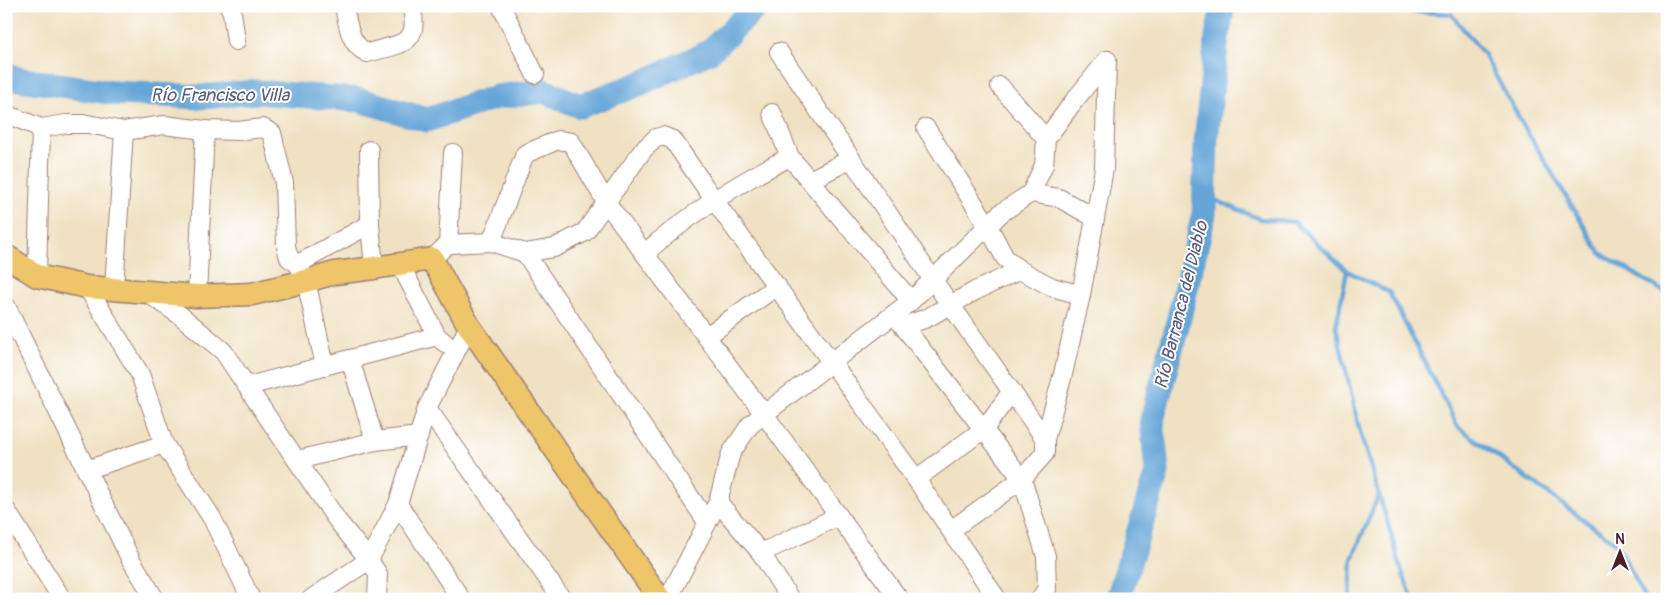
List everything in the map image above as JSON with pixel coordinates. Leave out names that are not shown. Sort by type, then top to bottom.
[{"type":"main road","points":[[6,256],[37,276],[87,287],[197,296],[252,294],[302,273],[335,273],[400,264],[440,251],[469,326],[660,599]]},
{"type":"street","points":[[229,6],[232,12],[236,41]]},
{"type":"street","points":[[344,6],[352,39],[358,48],[367,53],[402,43],[411,37],[414,31],[414,19],[410,6]]},
{"type":"street","points":[[501,6],[535,74]]},
{"type":"street","points":[[779,52],[933,280],[1045,438]]},
{"type":"street","points":[[668,599],[718,502],[731,453],[750,425],[832,362],[899,320],[911,301],[1001,213],[1031,194],[1044,165],[1046,139],[1107,60],[1104,169],[1081,295],[1063,374],[1045,438],[1045,453],[1022,479],[951,530]]},
{"type":"street","points":[[1000,86],[1046,139]]},
{"type":"street","points":[[772,113],[790,157],[911,301]]},
{"type":"street","points":[[6,114],[41,128],[66,124],[88,124],[124,131],[164,125],[205,130],[238,131],[264,128],[272,133],[284,183],[286,246],[289,258],[302,273],[325,366]]},
{"type":"street","points":[[37,276],[41,128]]},
{"type":"street","points":[[926,128],[988,226],[1005,258],[1020,270],[1052,287],[1081,295]]},
{"type":"street","points":[[197,296],[205,130]]},
{"type":"street","points":[[114,289],[124,131]]},
{"type":"street","points":[[453,153],[440,251],[491,242],[525,252],[554,248],[585,232],[643,150],[656,138],[663,136],[673,140],[714,200],[916,478],[997,599]]},
{"type":"street","points":[[491,242],[525,154],[558,140],[571,142],[606,202],[707,336],[899,599]]},
{"type":"street","points":[[368,150],[370,224],[374,268]]},
{"type":"street","points":[[645,253],[676,226],[714,200],[754,175],[790,157]]},
{"type":"street","points":[[810,180],[851,159]]},
{"type":"street","points":[[1031,194],[1060,198],[1095,218]]},
{"type":"street","points":[[302,273],[370,224]]},
{"type":"street","points":[[525,252],[707,522]]},
{"type":"street","points":[[400,264],[437,336],[456,352]]},
{"type":"street","points":[[899,320],[926,318],[975,291],[1020,270]]},
{"type":"street","points":[[707,336],[777,286]]},
{"type":"street","points":[[87,287],[140,374],[164,444],[212,518],[252,599]]},
{"type":"street","points":[[145,291],[181,316],[223,351],[337,520],[378,574],[377,599]]},
{"type":"street","points":[[6,306],[131,560],[155,599]]},
{"type":"street","points":[[899,320],[1022,479],[1046,556],[1047,589],[1040,599]]},
{"type":"street","points":[[310,599],[369,560],[398,504],[427,408],[469,326]]},
{"type":"street","points":[[248,386],[437,336]]},
{"type":"street","points":[[350,359],[376,441]]},
{"type":"street","points":[[916,478],[984,429],[1012,392]]},
{"type":"street","points":[[427,408],[562,599]]},
{"type":"street","points":[[298,460],[376,441],[419,436]]},
{"type":"street","points":[[86,470],[164,444]]},
{"type":"street","points":[[718,502],[761,553],[790,599]]},
{"type":"street","points":[[398,504],[461,599]]},
{"type":"street","points":[[6,510],[62,599]]},
{"type":"street","points":[[761,553],[838,516]]},
{"type":"waterway","name":"Río Francisco Villa","points":[[6,74],[17,79],[115,93],[200,97],[256,92],[360,100],[427,120],[496,97],[544,91],[580,106],[639,84],[709,52],[757,6]]},
{"type":"waterway","name":"Río Barranca del Diablo","points":[[1118,599],[1157,472],[1152,420],[1204,214],[1206,140],[1217,37],[1223,6]]},
{"type":"waterway","points":[[1325,6],[1451,14],[1483,53],[1522,123],[1600,253],[1663,291],[1667,298]]},
{"type":"waterway","points":[[1204,195],[1260,219],[1294,222],[1347,271],[1336,327],[1360,432],[1379,494],[1352,559],[1350,599]]},
{"type":"waterway","points":[[1347,271],[1389,292],[1458,427],[1618,545],[1645,599]]},
{"type":"waterway","points":[[1379,494],[1403,575],[1413,599]]}]
